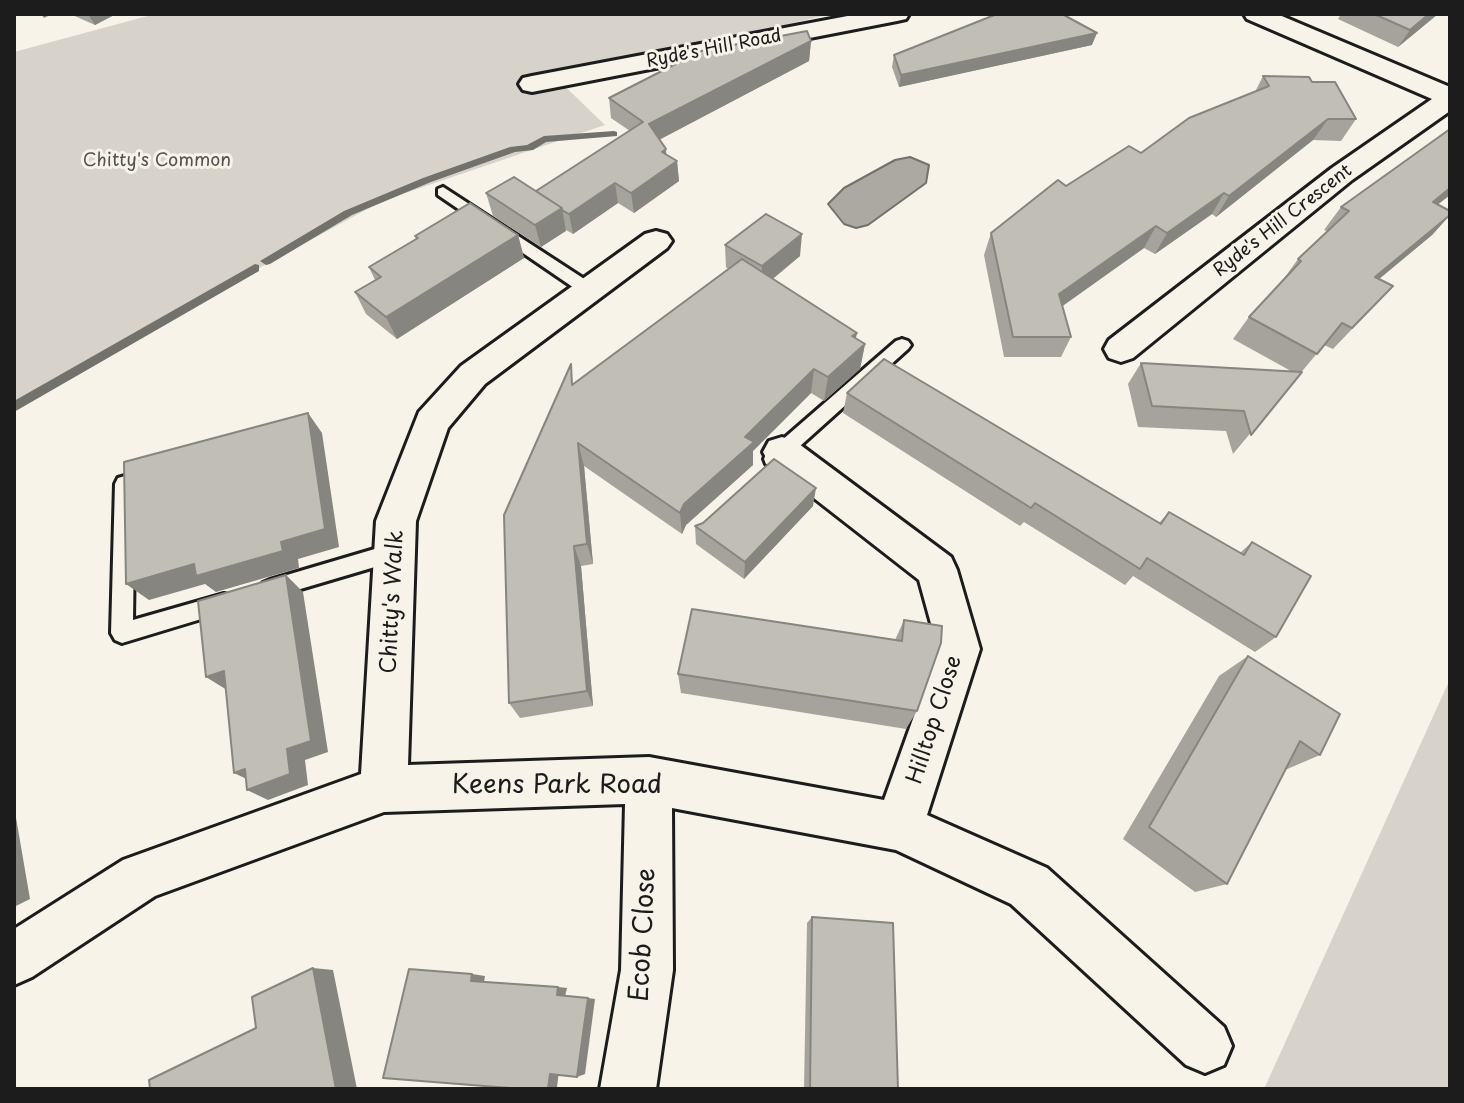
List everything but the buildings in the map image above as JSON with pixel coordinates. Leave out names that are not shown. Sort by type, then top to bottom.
[{"type":"street","name":"Ryde's Hill Road","points":[[532,84],[897,14]]},
{"type":"street","name":"Ryde's Hill Crescent","points":[[1256,14],[1450,98]]},
{"type":"street","name":"Ryde's Hill Crescent","points":[[1121,349],[1342,174],[1450,98]]},
{"type":"street","name":"Chitty's Walk","points":[[384,789],[396,521],[432,422],[473,375],[656,241]]},
{"type":"street","name":"Hilltop Close","points":[[771,462],[937,570],[959,649],[899,827]]},
{"type":"street","name":"Keens Park Road","points":[[14,959],[140,877],[384,789],[649,780],[899,827],[1029,886],[1205,1046]]},
{"type":"street","name":"Ecob Close","points":[[628,1089],[647,970],[649,780]]},
{"type":"lane","points":[[443,192],[589,290]]},
{"type":"lane","points":[[771,462],[902,345]]},
{"type":"lane","points":[[125,480],[122,633],[395,552]]},
{"type":"green space","name":"Chitty's Common","points":[[155,14],[830,14],[690,49],[550,72],[605,125],[382,201],[14,402],[14,52]]},
{"type":"green space","points":[[1450,679],[1450,1089],[1264,1089]]},
{"type":"shaded area","points":[[910,157],[929,165],[926,183],[868,225],[856,228],[844,224],[828,204],[844,188],[895,160]]},
{"type":"waterway","points":[[266,261],[348,213],[427,180],[514,149],[529,148],[544,139],[614,134]]},
{"type":"waterway","points":[[14,407],[255,268]]}]
